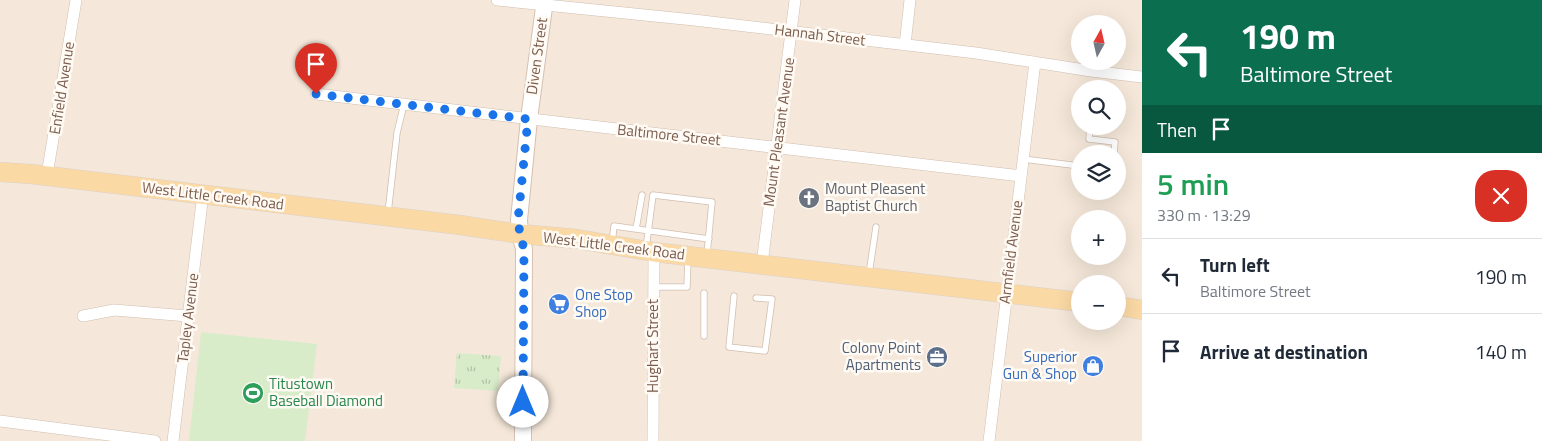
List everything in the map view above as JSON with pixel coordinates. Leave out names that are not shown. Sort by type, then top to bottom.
[{"type":"main road","name":"Diven Street","points":[[523,441],[524,249],[518,220],[528,119],[544,3]]},
{"type":"main road","name":"West Little Creek Road","points":[[0,172],[47,175],[520,234],[577,239],[698,257],[1071,301]]},
{"type":"main road","points":[[1126,307],[1142,310]]},
{"type":"street","name":"Enfield Avenue","points":[[47,175],[76,0]]},
{"type":"street","name":"Hannah Street","points":[[497,0],[544,3],[905,45],[1142,77]]},
{"type":"street","name":"Mount Pleasant Avenue","points":[[762,264],[795,0]]},
{"type":"street","points":[[905,45],[910,0]]},
{"type":"street","name":"Armfield Avenue","points":[[989,441],[1034,62]]},
{"type":"street","name":"Baltimore Street","points":[[316,94],[1021,176]]},
{"type":"street","name":"Tapley Avenue","points":[[173,441],[203,194]]},
{"type":"street","name":"Hughart Street","points":[[650,251],[654,287],[653,441]]},
{"type":"street","points":[[83,316],[114,310],[188,316]]},
{"type":"street","points":[[0,422],[155,441]]},
{"type":"lane","points":[[387,217],[397,133],[404,104]]},
{"type":"lane","points":[[1089,135],[1089,139],[1115,142],[1115,145]]},
{"type":"lane","points":[[1023,159],[1071,165]]},
{"type":"lane","points":[[636,230],[642,195]]},
{"type":"lane","points":[[650,251],[648,231],[653,195],[712,202],[708,239],[698,257],[687,287],[654,287]]},
{"type":"lane","points":[[611,245],[614,226],[708,239]]},
{"type":"lane","points":[[869,277],[876,227]]},
{"type":"lane","points":[[704,293],[704,336]]},
{"type":"lane","points":[[734,296],[729,347],[765,351],[772,300],[756,298]]},
{"type":"shaded area","points":[[0,0],[1142,0],[1142,441],[0,441]]},
{"type":"green space","name":"Titustown Baseball Diamond","points":[[201,332],[317,344],[305,441],[189,441]]},
{"type":"green space","points":[[457,353],[501,356],[498,391],[454,388]]},
{"type":"place","name":"Mount Pleasent Baptist Church","points":[[809,198]]},
{"type":"place","name":"One Stop Shop","points":[[559,304]]},
{"type":"place","name":"Colony Point Apartments","points":[[937,357]]},
{"type":"place","name":"Superior Gun & Shop","points":[[1093,366]]},
{"type":"place","name":"Titustown Baseball Diamond","points":[[253,393]]},
{"type":"route","points":[[316,94],[528,119],[518,220],[524,249],[523,402]]}]
